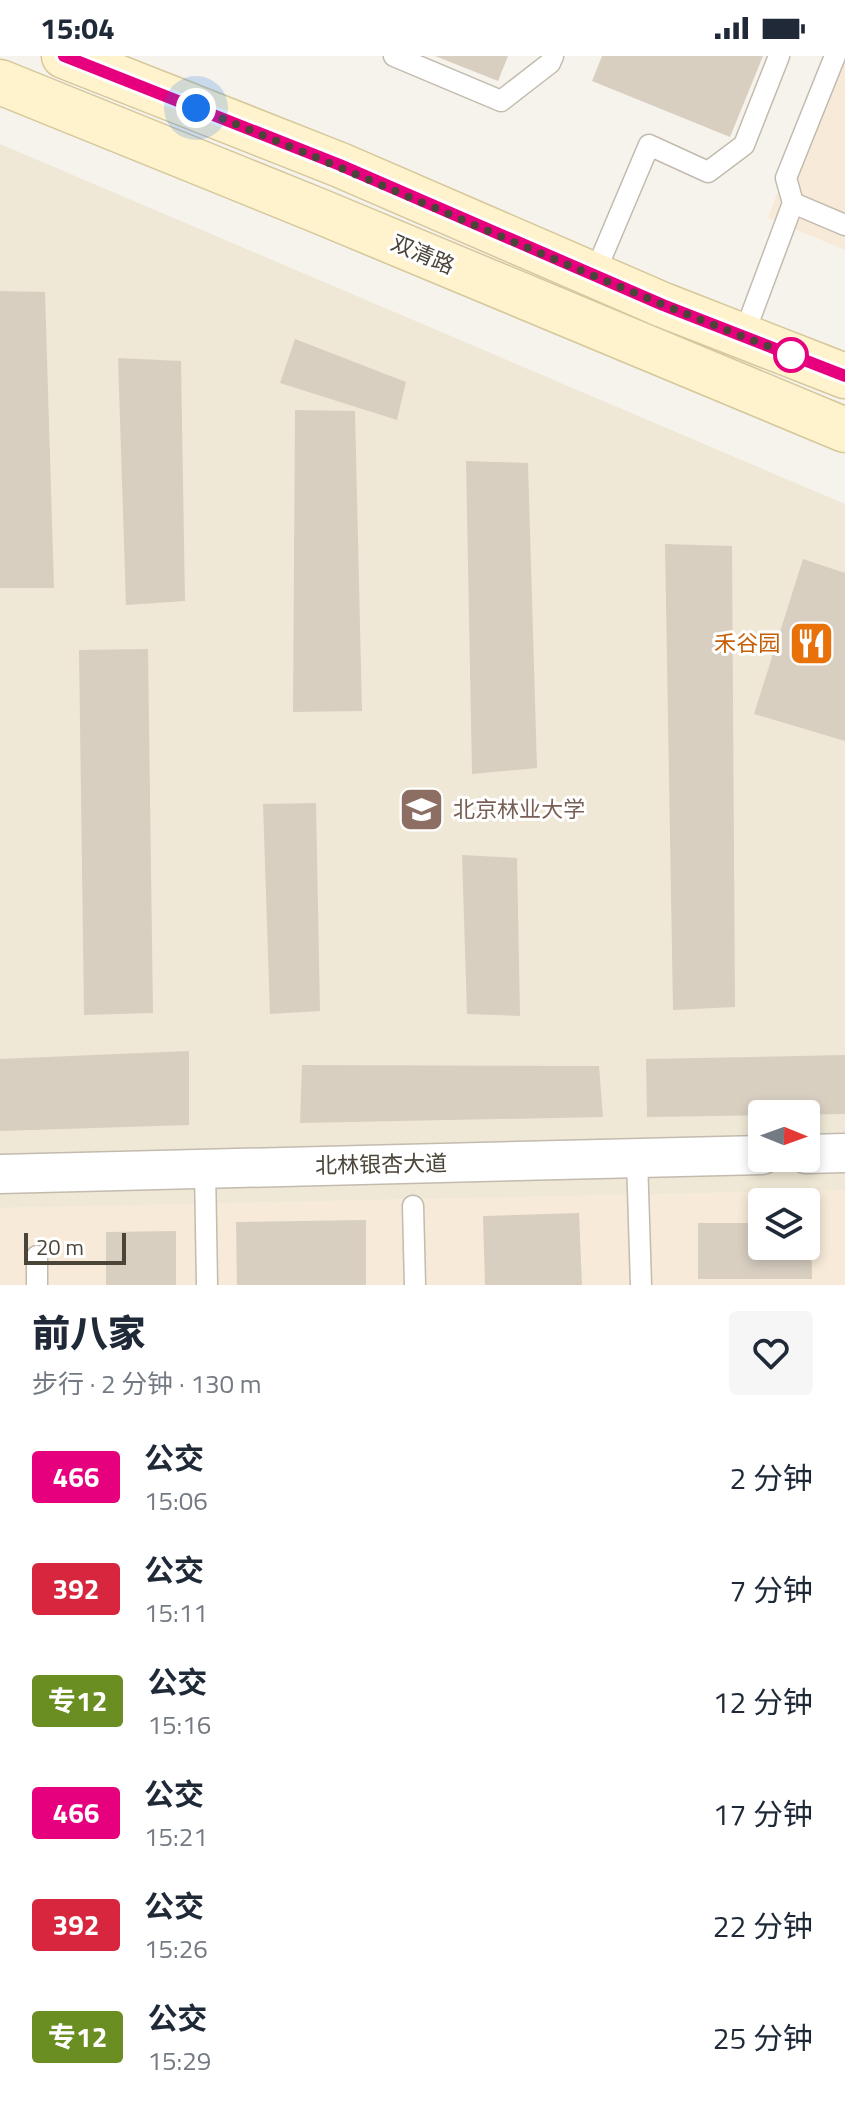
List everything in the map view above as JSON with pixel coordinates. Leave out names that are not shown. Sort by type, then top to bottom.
[{"type":"main road","points":[[66,56],[340,165],[594,275],[845,376]]},
{"type":"main road","name":"双清路","points":[[0,82],[845,430]]},
{"type":"street","points":[[820,1154],[845,1153]]},
{"type":"street","name":"北林银杏大道","points":[[0,1174],[748,1155]]},
{"type":"lane","points":[[394,56],[501,101],[550,63],[553,56]]},
{"type":"lane","points":[[594,275],[649,145],[708,172],[744,145],[779,56]]},
{"type":"lane","points":[[743,337],[793,203],[786,178],[835,56]]},
{"type":"lane","points":[[793,203],[845,225]]},
{"type":"lane","points":[[637,1158],[641,1285]]},
{"type":"lane","points":[[205,1169],[207,1285]]},
{"type":"lane","points":[[413,1206],[415,1285]]},
{"type":"lane","points":[[37,1256],[37,1285]]},
{"type":"shaded area","points":[[829,56],[845,56],[845,250],[768,218]]},
{"type":"shaded area","name":"北京林业大学","points":[[0,144],[845,504],[845,1190],[748,1188],[748,1192],[0,1208]]},
{"type":"shaded area","points":[[845,1190],[845,1285],[0,1285],[0,1208],[748,1192],[748,1260],[820,1260],[820,1191]]},
{"type":"building","points":[[435,56],[508,56],[498,81]]},
{"type":"building","points":[[602,56],[763,56],[730,137],[592,81]]},
{"type":"building","points":[[0,291],[45,292],[54,588],[0,588]]},
{"type":"building","points":[[295,339],[406,382],[397,420],[280,383]]},
{"type":"building","points":[[118,358],[181,361],[185,601],[126,605]]},
{"type":"building","points":[[295,410],[355,411],[362,711],[293,712]]},
{"type":"building","points":[[466,461],[528,463],[537,768],[472,774]]},
{"type":"building","points":[[665,544],[732,546],[735,1007],[673,1010]]},
{"type":"building","name":"禾谷园","points":[[803,559],[845,573],[845,741],[754,714]]},
{"type":"building","points":[[148,649],[153,1013],[84,1015],[79,650]]},
{"type":"building","points":[[316,803],[320,1011],[270,1014],[263,804]]},
{"type":"building","points":[[462,855],[517,858],[520,1016],[467,1014]]},
{"type":"building","points":[[189,1051],[189,1125],[0,1131],[0,1059]]},
{"type":"building","points":[[845,1055],[845,1114],[820,1114],[820,1100],[748,1100],[748,1115],[647,1117],[646,1059]]},
{"type":"building","points":[[302,1065],[599,1066],[603,1117],[300,1123]]},
{"type":"building","points":[[579,1213],[582,1285],[485,1285],[483,1216]]},
{"type":"building","points":[[366,1220],[366,1285],[237,1285],[236,1222]]},
{"type":"building","points":[[698,1223],[748,1223],[748,1260],[812,1260],[812,1279],[698,1279]]},
{"type":"building","points":[[176,1231],[176,1285],[106,1285],[106,1232]]},
{"type":"bus line","name":"466","points":[[64,56],[340,165],[663,305],[845,376]]},
{"type":"place","name":"禾谷园","points":[[811,643]]},
{"type":"place","name":"北京林业大学","points":[[422,809]]},
{"type":"route","points":[[196,108],[340,165],[663,305],[791,355]]}]
